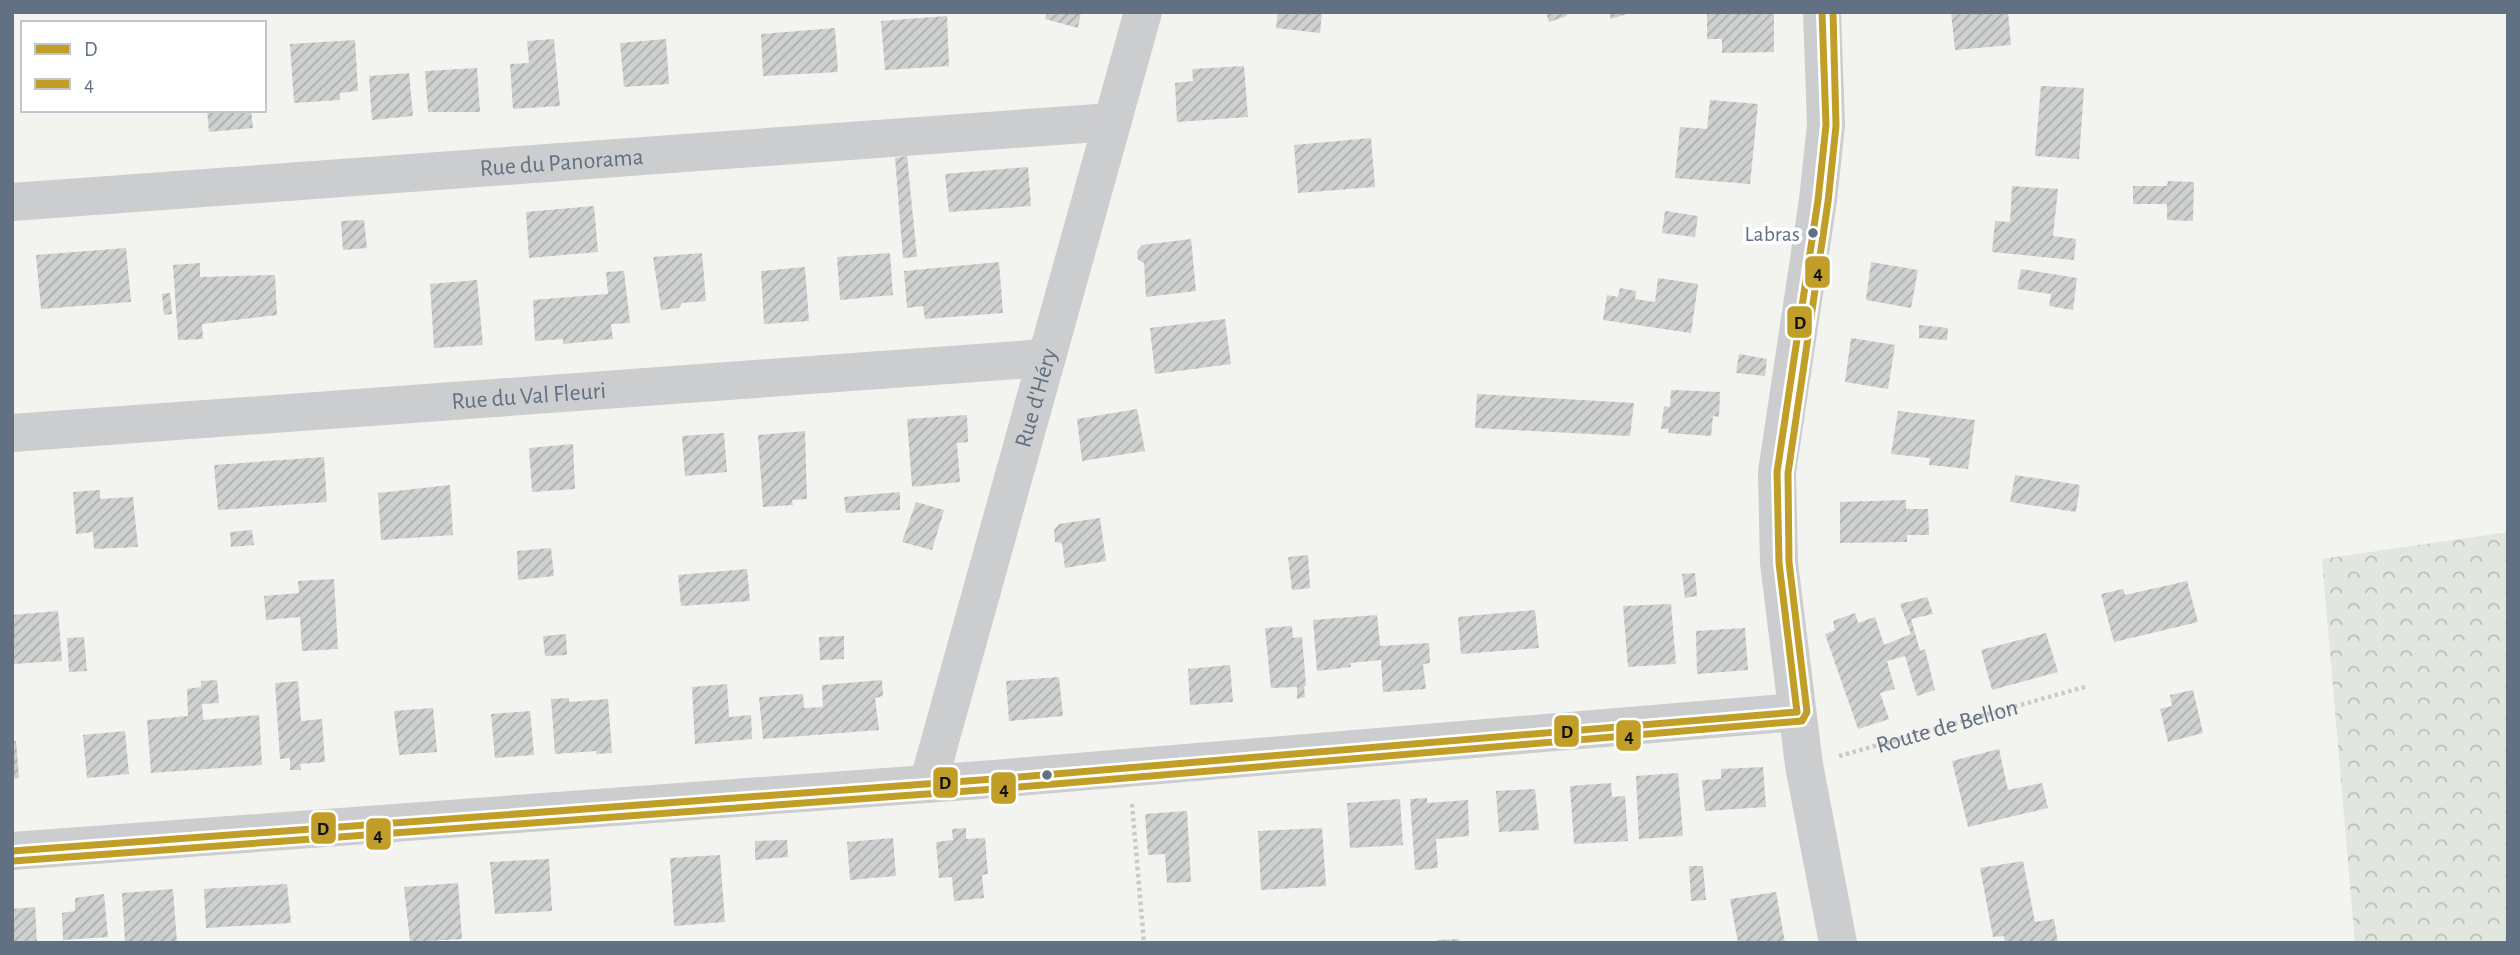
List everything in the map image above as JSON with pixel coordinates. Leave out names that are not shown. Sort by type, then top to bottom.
[{"type":"street","name":"Rue d'Héry","points":[[928,784],[1143,12]]},
{"type":"street","points":[[1822,12],[1826,124],[1777,472],[1779,564],[1797,712],[1804,765],[1838,943]]},
{"type":"street","name":"Rue du Panorama","points":[[12,202],[1111,122]]},
{"type":"street","name":"Rue du Val Fleuri","points":[[12,433],[1045,358]]},
{"type":"street","points":[[12,850],[928,784],[1797,712]]},
{"type":"path","name":"Route de Bellon","points":[[1804,765],[2088,687]]},
{"type":"path","points":[[1129,767],[1144,943]]},
{"type":"green space","points":[[2508,532],[2508,943],[2355,943],[2322,559]]},
{"type":"building","points":[[1047,12],[1081,12],[1078,28],[1045,19]]},
{"type":"building","points":[[1278,12],[1322,12],[1320,33],[1276,28]]},
{"type":"building","points":[[1546,12],[1567,12],[1567,16],[1549,22]]},
{"type":"building","points":[[1609,12],[1630,12],[1630,13],[1611,19]]},
{"type":"building","points":[[1774,12],[1774,52],[1722,53],[1722,39],[1707,39],[1707,14]]},
{"type":"building","points":[[1951,12],[2008,12],[2011,45],[1955,50]]},
{"type":"building","points":[[947,16],[949,66],[885,70],[881,21]]},
{"type":"building","points":[[835,28],[838,72],[763,76],[761,34]]},
{"type":"building","points":[[554,39],[560,106],[513,109],[510,64],[529,63],[527,41]]},
{"type":"building","points":[[666,39],[669,84],[624,87],[620,43]]},
{"type":"building","points":[[355,40],[358,91],[340,93],[340,100],[294,103],[290,44]]},
{"type":"building","points":[[1244,66],[1248,117],[1177,122],[1175,83],[1193,81],[1192,69]]},
{"type":"building","points":[[477,68],[480,112],[428,112],[425,71]]},
{"type":"building","points":[[409,73],[413,116],[372,120],[369,76]]},
{"type":"building","points":[[2041,86],[2084,88],[2079,159],[2035,156]]},
{"type":"building","points":[[1710,100],[1758,104],[1750,184],[1675,178],[1680,127],[1707,129]]},
{"type":"building","points":[[207,112],[251,112],[253,128],[209,132]]},
{"type":"building","points":[[1371,138],[1375,187],[1298,193],[1294,145]]},
{"type":"building","points":[[907,156],[917,257],[903,258],[895,158]]},
{"type":"building","points":[[1028,167],[1031,206],[949,212],[945,174]]},
{"type":"building","points":[[2168,181],[2194,182],[2193,221],[2167,220],[2167,204],[2133,204],[2133,186],[2167,186]]},
{"type":"building","points":[[2012,186],[2058,189],[2053,236],[2076,239],[2074,260],[1992,252],[1995,221],[2010,222]]},
{"type":"building","points":[[594,206],[598,252],[529,258],[526,212]]},
{"type":"building","points":[[1665,211],[1698,216],[1695,237],[1662,233]]},
{"type":"building","points":[[364,220],[367,248],[343,250],[341,221]]},
{"type":"building","points":[[1191,239],[1196,291],[1146,297],[1144,263],[1138,260],[1137,251],[1142,245]]},
{"type":"building","points":[[126,248],[131,302],[41,309],[36,255]]},
{"type":"building","points":[[702,253],[706,301],[682,303],[679,308],[661,310],[653,257]]},
{"type":"building","points":[[890,253],[893,295],[840,300],[837,257]]},
{"type":"building","points":[[999,262],[1003,313],[925,319],[923,306],[907,308],[904,271]]},
{"type":"building","points":[[1871,262],[1918,270],[1911,308],[1866,300]]},
{"type":"building","points":[[200,263],[200,277],[275,275],[277,315],[202,324],[203,339],[178,340],[173,265]]},
{"type":"building","points":[[805,267],[809,321],[764,324],[761,271]]},
{"type":"building","points":[[2021,269],[2077,278],[2073,310],[2049,306],[2051,294],[2017,289]]},
{"type":"building","points":[[624,271],[630,323],[611,324],[613,339],[563,344],[563,339],[535,341],[533,300],[608,294],[606,272]]},
{"type":"building","points":[[1658,278],[1698,284],[1691,333],[1603,320],[1607,295],[1618,297],[1620,288],[1636,291],[1635,299],[1655,302]]},
{"type":"building","points":[[477,280],[483,345],[434,348],[430,284]]},
{"type":"building","points":[[170,293],[172,314],[164,315],[162,294]]},
{"type":"building","points":[[1225,319],[1231,364],[1155,374],[1150,328]]},
{"type":"building","points":[[1919,325],[1948,328],[1947,340],[1919,338]]},
{"type":"building","points":[[1851,338],[1895,345],[1888,389],[1845,382]]},
{"type":"building","points":[[1739,354],[1767,359],[1765,376],[1736,373]]},
{"type":"building","points":[[1671,390],[1720,392],[1719,417],[1713,416],[1711,436],[1668,433],[1669,429],[1661,429],[1664,406],[1670,407]]},
{"type":"building","points":[[1477,394],[1634,403],[1630,436],[1475,428]]},
{"type":"building","points":[[1137,409],[1145,451],[1082,461],[1077,419]]},
{"type":"building","points":[[1898,411],[1975,420],[1968,469],[1929,465],[1930,458],[1891,454]]},
{"type":"building","points":[[967,415],[968,442],[957,443],[960,482],[912,487],[907,419]]},
{"type":"building","points":[[805,431],[807,499],[792,500],[793,505],[763,507],[758,435]]},
{"type":"building","points":[[724,433],[727,472],[685,476],[682,436]]},
{"type":"building","points":[[573,444],[575,489],[532,492],[529,448]]},
{"type":"building","points":[[324,457],[327,502],[218,510],[214,465]]},
{"type":"building","points":[[2015,475],[2080,485],[2076,512],[2010,502]]},
{"type":"building","points":[[450,485],[453,535],[381,540],[378,493]]},
{"type":"building","points":[[100,490],[100,499],[133,497],[138,547],[94,549],[93,532],[76,534],[73,492]]},
{"type":"building","points":[[900,492],[900,510],[846,513],[844,497]]},
{"type":"building","points":[[1906,500],[1906,509],[1928,509],[1929,535],[1907,535],[1907,542],[1840,543],[1840,502]]},
{"type":"building","points":[[916,502],[944,510],[932,550],[902,542]]},
{"type":"building","points":[[1100,518],[1106,561],[1065,568],[1062,543],[1055,542],[1054,530],[1059,524]]},
{"type":"building","points":[[252,530],[254,545],[231,547],[230,532]]},
{"type":"building","points":[[551,548],[554,576],[518,580],[517,551]]},
{"type":"building","points":[[1308,555],[1310,588],[1292,590],[1288,557]]},
{"type":"building","points":[[747,569],[750,601],[681,606],[678,575]]},
{"type":"building","points":[[1695,573],[1697,596],[1685,598],[1682,574]]},
{"type":"building","points":[[334,579],[338,649],[302,651],[300,617],[266,620],[264,596],[299,593],[298,581]]},
{"type":"building","points":[[2187,581],[2198,622],[2114,642],[2101,594],[2123,589],[2125,595]]},
{"type":"building","points":[[1927,597],[1933,614],[1911,619],[1920,651],[1925,649],[1935,690],[1917,696],[1905,656],[1887,661],[1895,689],[1880,693],[1889,719],[1858,729],[1825,634],[1835,630],[1833,621],[1855,613],[1858,623],[1875,617],[1884,645],[1911,634],[1900,604]]},
{"type":"building","points":[[1671,604],[1676,664],[1628,667],[1623,606]]},
{"type":"building","points":[[1535,610],[1539,648],[1461,654],[1458,617]]},
{"type":"building","points":[[58,611],[62,661],[12,664],[12,615]]},
{"type":"building","points":[[1377,615],[1380,646],[1429,643],[1430,663],[1423,664],[1426,689],[1383,692],[1381,660],[1350,663],[1351,667],[1317,671],[1313,620]]},
{"type":"building","points":[[1292,626],[1293,638],[1302,637],[1306,686],[1305,697],[1297,699],[1297,687],[1271,688],[1265,628]]},
{"type":"building","points":[[1745,628],[1748,670],[1697,674],[1696,631]]},
{"type":"building","points":[[2046,633],[2058,672],[1992,690],[1981,650]]},
{"type":"building","points":[[566,634],[567,655],[545,656],[543,636]]},
{"type":"building","points":[[844,636],[844,659],[820,660],[819,637]]},
{"type":"building","points":[[84,637],[87,671],[69,672],[67,638]]},
{"type":"building","points":[[1230,665],[1233,702],[1190,705],[1188,669]]},
{"type":"building","points":[[1059,677],[1063,716],[1009,721],[1006,681]]},
{"type":"building","points":[[217,680],[219,703],[202,704],[203,720],[259,715],[262,765],[151,773],[147,720],[188,716],[187,689],[201,687],[201,681]]},
{"type":"building","points":[[882,680],[883,696],[875,698],[879,730],[763,739],[759,697],[803,694],[804,708],[823,707],[822,685]]},
{"type":"building","points":[[298,681],[301,721],[322,719],[325,762],[300,764],[301,770],[290,770],[290,758],[280,759],[275,683]]},
{"type":"building","points":[[727,684],[729,717],[751,715],[752,739],[695,744],[692,687]]},
{"type":"building","points":[[2193,690],[2203,733],[2168,742],[2160,709],[2172,706],[2170,695]]},
{"type":"building","points":[[569,698],[569,702],[608,699],[612,753],[596,754],[596,751],[555,754],[551,699]]},
{"type":"building","points":[[433,708],[437,752],[399,755],[394,711]]},
{"type":"building","points":[[530,711],[534,755],[495,758],[491,714]]},
{"type":"building","points":[[125,731],[129,774],[87,778],[83,735]]},
{"type":"building","points":[[12,741],[16,741],[19,778],[12,779]]},
{"type":"building","points":[[1999,749],[2008,790],[2042,783],[2048,808],[1968,827],[1952,761]]},
{"type":"building","points":[[1763,767],[1766,807],[1705,811],[1702,780],[1721,779],[1721,769]]},
{"type":"building","points":[[1678,773],[1683,836],[1639,839],[1636,776]]},
{"type":"building","points":[[1611,783],[1612,797],[1625,796],[1628,841],[1574,844],[1570,786]]},
{"type":"building","points":[[1535,789],[1539,830],[1499,832],[1496,791]]},
{"type":"building","points":[[1427,798],[1427,803],[1468,800],[1469,836],[1436,839],[1438,868],[1415,870],[1410,799]]},
{"type":"building","points":[[1400,799],[1403,845],[1350,848],[1347,803]]},
{"type":"building","points":[[1187,811],[1191,882],[1167,883],[1165,854],[1148,855],[1145,814]]},
{"type":"building","points":[[966,828],[966,839],[985,838],[988,874],[982,875],[984,898],[954,901],[952,877],[939,878],[936,842],[953,840],[952,829]]},
{"type":"building","points":[[1322,828],[1326,886],[1261,890],[1258,831]]},
{"type":"building","points":[[893,838],[896,876],[850,880],[847,842]]},
{"type":"building","points":[[787,840],[788,857],[755,860],[755,841]]},
{"type":"building","points":[[720,855],[725,922],[674,926],[670,858]]},
{"type":"building","points":[[549,859],[552,911],[495,914],[490,862]]},
{"type":"building","points":[[2023,861],[2035,922],[2054,919],[2058,943],[2005,943],[2004,936],[1993,937],[1980,868]]},
{"type":"building","points":[[1689,866],[1703,866],[1706,900],[1691,901]]},
{"type":"building","points":[[458,883],[462,939],[410,942],[404,887]]},
{"type":"building","points":[[287,884],[291,923],[206,928],[204,889]]},
{"type":"building","points":[[173,889],[177,943],[125,943],[122,893]]},
{"type":"building","points":[[1776,892],[1785,943],[1738,943],[1730,899]]},
{"type":"building","points":[[104,894],[108,937],[63,940],[62,913],[75,911],[75,898]]},
{"type":"building","points":[[35,907],[37,943],[12,943],[12,909]]},
{"type":"building","points":[[1459,939],[1459,943],[1437,943],[1437,940]]},
{"type":"transit line","name":"D","points":[[12,851],[994,779],[1797,712],[1779,563],[1777,472],[1818,200],[1826,125],[1822,12]]},
{"type":"transit line","name":"4","points":[[13,861],[995,789],[1802,721],[1807,712],[1789,562],[1788,473],[1828,202],[1836,126],[1833,12]]},
{"type":"place","name":"Labras","points":[[1813,233]]}]
